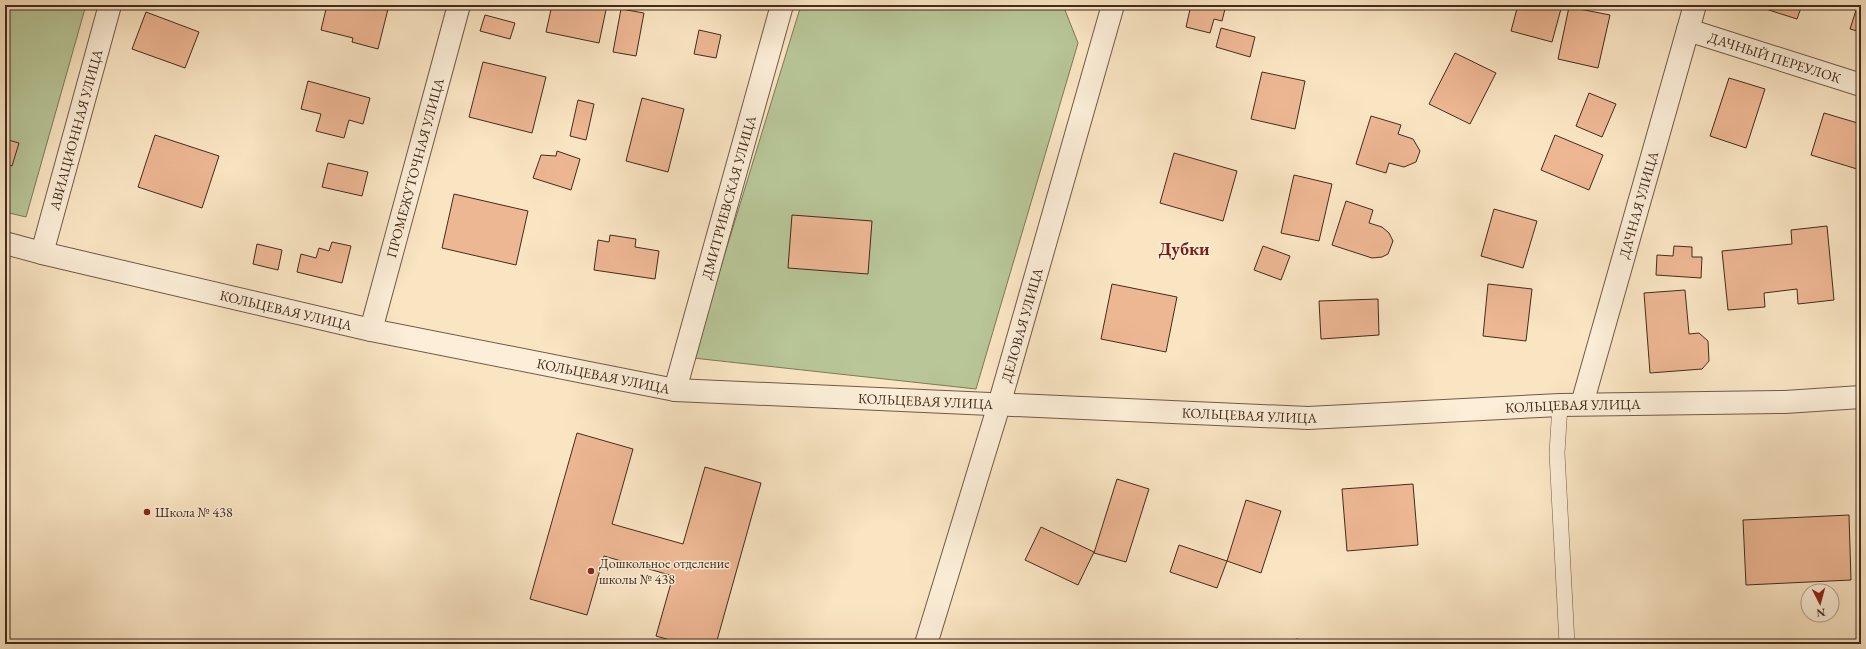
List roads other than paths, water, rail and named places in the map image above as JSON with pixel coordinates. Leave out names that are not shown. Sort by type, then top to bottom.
[{"type":"street","name":"АВИАЦИОННАЯ УЛИЦА","points":[[42,253],[110,5]]},
{"type":"street","name":"ПРОМЕЖУТОЧНАЯ УЛИЦА","points":[[371,330],[459,5]]},
{"type":"street","name":"ДМИТРИЕВСКАЯ УЛИЦА","points":[[675,390],[782,5]]},
{"type":"street","name":"ДЕЛОВАЯ УЛИЦА","points":[[926,644],[999,405],[1113,5]]},
{"type":"street","name":"ДАЧНАЯ УЛИЦА","points":[[1582,404],[1695,5]]},
{"type":"street","name":"ДАЧНЫЙ ПЕРЕУЛОК","points":[[1688,30],[1861,85]]},
{"type":"street","name":"КОЛЬЦЕВАЯ УЛИЦА","points":[[5,243],[371,330],[675,390],[1308,418],[1582,404],[1785,402],[1861,397]]},
{"type":"lane","points":[[1560,405],[1557,453],[1567,644]]},
{"type":"place","name":"Школа № 438","points":[[147,512]]},
{"type":"place","name":"Дошкольное отделение школы № 438","points":[[591,571]]},
{"type":"district","name":"Дубки","points":[[1184,249]]}]
